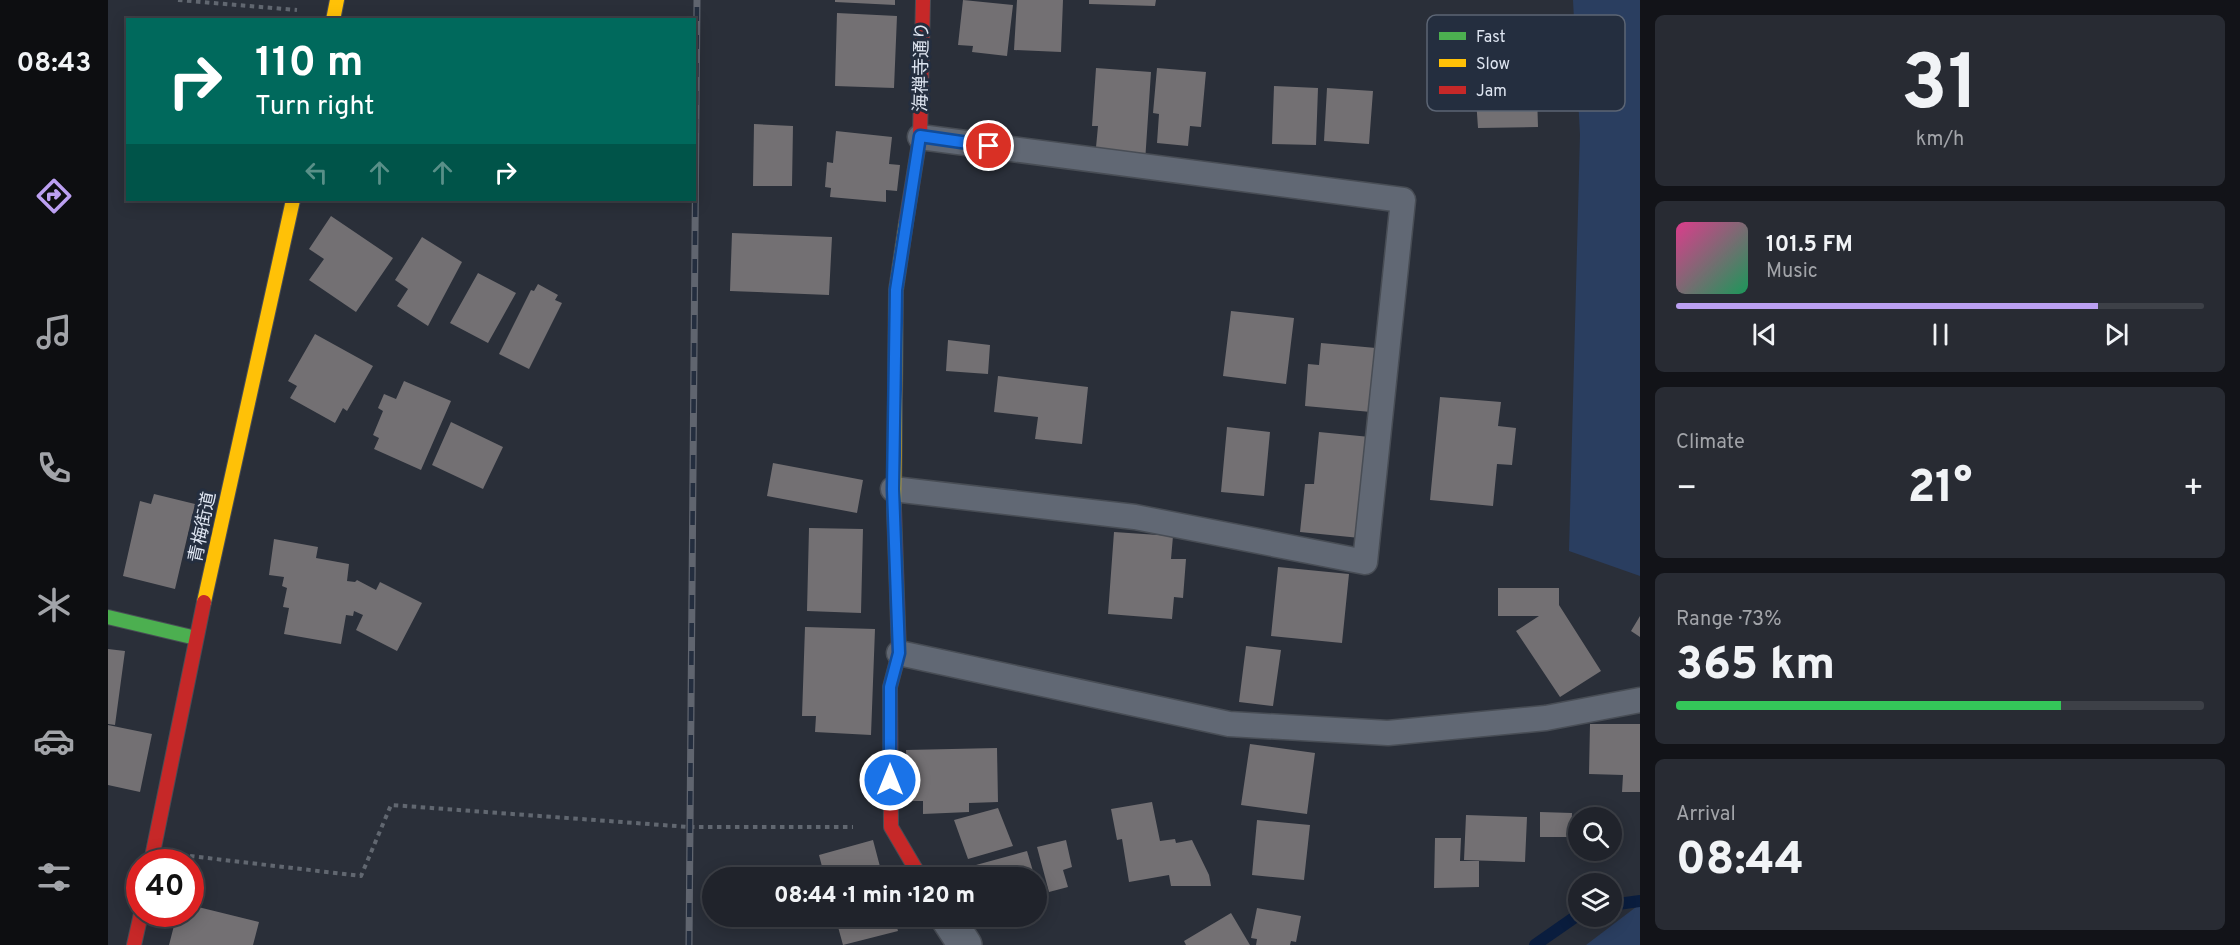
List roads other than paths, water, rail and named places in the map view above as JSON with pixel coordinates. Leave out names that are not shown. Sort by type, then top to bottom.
[{"type":"main road","name":"海禅寺通り","points":[[915,867],[891,826],[890,687],[899,653],[893,489],[896,290],[920,136],[923,0]]},
{"type":"main road","name":"青梅街道","points":[[154,849],[196,638],[293,201]]},
{"type":"main road","points":[[108,617],[196,638]]},
{"type":"main road","points":[[134,945],[138,927]]},
{"type":"street","points":[[953,927],[965,945]]},
{"type":"lane","points":[[893,489],[1135,517],[1365,562],[1403,200],[920,136]]},
{"type":"lane","points":[[899,653],[1229,724],[1388,734],[1546,718],[1640,700]]},
{"type":"waterway","points":[[1622,903],[1640,901]]},
{"type":"waterway","points":[[1535,945],[1568,922]]},
{"type":"railway","points":[[696,118],[697,0]]},
{"type":"railway","points":[[689,945],[695,201]]}]
